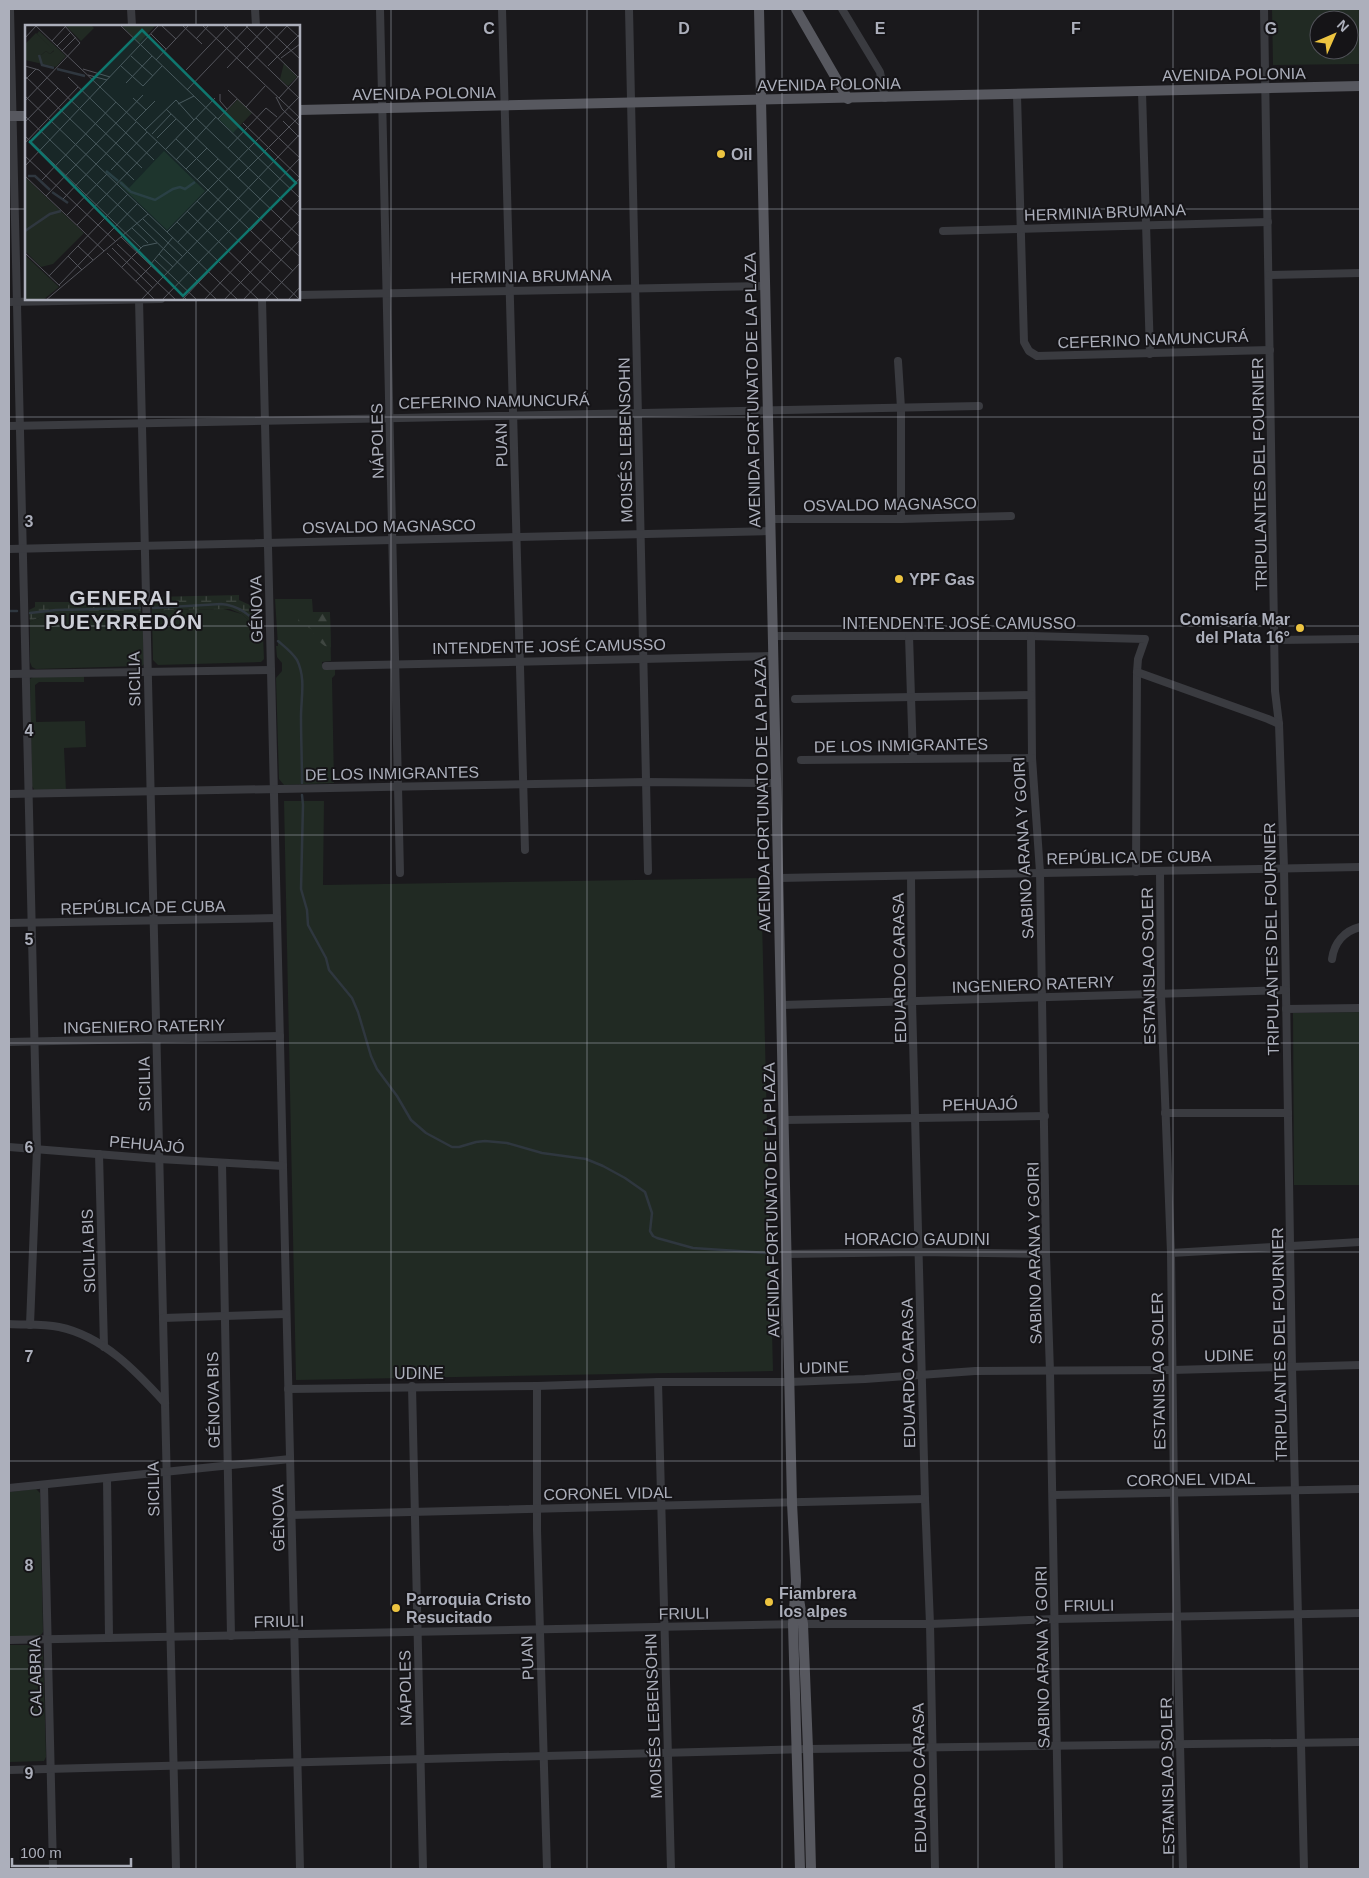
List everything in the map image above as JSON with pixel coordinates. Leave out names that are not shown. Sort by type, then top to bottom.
[{"type":"main road","name":"AVENIDA FORTUNATO DE LA PLAZA","points":[[759,9],[792,1503],[798,1624],[808,1749],[810,1869]]},
{"type":"main road","points":[[796,9],[848,99]]},
{"type":"main road","name":"AVENIDA POLONIA","points":[[300,110],[1360,86]]},
{"type":"main road","points":[[10,116],[25,116]]},
{"type":"main road","name":"AVENIDA FORTUNATO DE LA PLAZA","points":[[798,1624],[797,1749],[800,1869]]},
{"type":"street","points":[[10,9],[13,302],[19,426],[37,1149],[30,1325]]},
{"type":"street","points":[[132,9],[132,25]]},
{"type":"street","points":[[255,9],[256,25]]},
{"type":"street","name":"NÁPOLES","points":[[380,9],[400,873]]},
{"type":"street","name":"PUAN","points":[[502,9],[525,850]]},
{"type":"street","name":"MOISÉS LEBENSOHN","points":[[629,9],[648,871]]},
{"type":"street","points":[[842,9],[880,72],[886,98]]},
{"type":"street","name":"TRIPULANTES DEL FOURNIER","points":[[1264,9],[1276,640],[1275,691],[1279,724],[1284,868],[1292,1367],[1304,1869]]},
{"type":"street","points":[[1142,92],[1150,354]]},
{"type":"street","points":[[1017,94],[1021,228]]},
{"type":"street","name":"HERMINIA BRUMANA","points":[[943,231],[1268,222]]},
{"type":"street","name":"CEFERINO NAMUNCURÁ","points":[[1021,228],[1024,342],[1029,351],[1037,356],[1270,350]]},
{"type":"street","points":[[1269,275],[1360,273]]},
{"type":"street","name":"HERMINIA BRUMANA","points":[[300,295],[764,286]]},
{"type":"street","points":[[13,302],[96,300]]},
{"type":"street","name":"SICILIA","points":[[138,300],[176,1869]]},
{"type":"street","name":"GÉNOVA","points":[[262,300],[300,1869]]},
{"type":"street","points":[[898,361],[901,408],[901,519]]},
{"type":"street","name":"CEFERINO NAMUNCURÁ","points":[[9,426],[980,406]]},
{"type":"street","name":"OSVALDO MAGNASCO","points":[[770,519],[901,519],[1011,516]]},
{"type":"street","name":"OSVALDO MAGNASCO","points":[[9,549],[770,531]]},
{"type":"street","name":"INTENDENTE JOSÉ CAMUSSO","points":[[773,636],[1031,636],[1145,639]]},
{"type":"street","points":[[908,636],[913,758]]},
{"type":"street","name":"SABINO ARANA Y GOIRI","points":[[1031,636],[1032,758],[1040,872],[1059,1869]]},
{"type":"street","name":"ESTANISLAO SOLER","points":[[1136,872],[1137,672],[1138,659],[1145,639]]},
{"type":"street","points":[[1276,640],[1360,639]]},
{"type":"street","name":"INTENDENTE JOSÉ CAMUSSO","points":[[326,666],[773,656]]},
{"type":"street","points":[[9,674],[271,670]]},
{"type":"street","points":[[1137,672],[1279,724]]},
{"type":"street","points":[[795,699],[1031,695]]},
{"type":"street","name":"DE LOS INMIGRANTES","points":[[801,760],[1032,758]]},
{"type":"street","name":"DE LOS INMIGRANTES","points":[[9,794],[646,782],[776,783]]},
{"type":"street","name":"REPÚBLICA DE CUBA","points":[[779,878],[1360,867]]},
{"type":"street","name":"ESTANISLAO SOLER","points":[[1160,872],[1161,995],[1171,1253],[1174,1493],[1183,1869]]},
{"type":"street","name":"EDUARDO CARASA","points":[[911,876],[912,1001],[935,1869]]},
{"type":"street","name":"REPÚBLICA DE CUBA","points":[[9,923],[277,918]]},
{"type":"street","points":[[1332,959],[1333,950],[1340,937],[1353,928],[1360,927]]},
{"type":"street","name":"INGENIERO RATERIY","points":[[782,1005],[1286,990]]},
{"type":"street","points":[[1286,1009],[1360,1008]]},
{"type":"street","name":"INGENIERO RATERIY","points":[[9,1042],[280,1036]]},
{"type":"street","points":[[1165,1114],[1288,1113]]},
{"type":"street","name":"PEHUAJÓ","points":[[784,1120],[1045,1116]]},
{"type":"street","name":"PEHUAJÓ","points":[[9,1147],[159,1159],[283,1166]]},
{"type":"street","name":"SICILIA BIS","points":[[99,1154],[104,1347]]},
{"type":"street","name":"GÉNOVA BIS","points":[[222,1163],[232,1636]]},
{"type":"street","points":[[1171,1253],[1360,1242]]},
{"type":"street","name":"HORACIO GAUDINI","points":[[787,1254],[919,1252],[1046,1254]]},
{"type":"street","points":[[163,1318],[286,1314]]},
{"type":"street","points":[[9,1324],[59,1327],[73,1331],[104,1347],[139,1376],[165,1403]]},
{"type":"street","name":"UDINE","points":[[288,1389],[412,1386],[537,1386],[658,1382],[790,1382],[975,1371],[1050,1372],[1360,1365]]},
{"type":"street","name":"MOISÉS LEBENSOHN","points":[[658,1382],[663,1627],[669,1752],[671,1869]]},
{"type":"street","name":"NÁPOLES","points":[[412,1386],[423,1869]]},
{"type":"street","name":"PUAN","points":[[537,1386],[536,1509],[547,1869]]},
{"type":"street","points":[[9,1488],[290,1459]]},
{"type":"street","points":[[107,1478],[109,1638]]},
{"type":"street","name":"CALABRIA","points":[[44,1485],[53,1869]]},
{"type":"street","name":"CORONEL VIDAL","points":[[1053,1495],[1360,1489]]},
{"type":"street","name":"CORONEL VIDAL","points":[[291,1515],[925,1499]]},
{"type":"street","name":"FRIULI","points":[[9,1640],[798,1624],[930,1624],[1055,1619],[1360,1613]]},
{"type":"street","points":[[9,1770],[797,1749],[1360,1742]]},
{"type":"green space","points":[[1272,9],[1360,9],[1360,64],[1273,65]]},
{"type":"green space","points":[[239,595],[239,600],[258,607],[260,620],[263,623],[263,635],[242,614],[230,609],[166,610],[152,615],[151,597]]},
{"type":"green space","points":[[138,597],[141,613],[66,614],[39,618],[30,622],[29,610],[35,607],[35,602],[109,602],[110,598]]},
{"type":"green space","points":[[275,599],[312,599],[313,612],[330,612],[331,661],[322,662],[323,669],[335,669],[335,675],[332,678],[334,783],[284,785],[279,779],[276,678],[282,671],[282,663],[277,657]]},
{"type":"green space","points":[[224,609],[242,614],[263,635],[264,659],[261,662],[158,665],[153,660],[152,615],[166,610]]},
{"type":"green space","points":[[315,612],[327,612],[330,615],[331,647],[329,648],[313,635],[314,632],[312,630],[298,621],[299,617],[309,617]]},
{"type":"green space","points":[[67,614],[143,614],[144,664],[142,666],[36,669],[32,667],[30,662],[30,622],[39,618]]},
{"type":"green space","points":[[84,675],[84,682],[39,682],[35,685],[36,722],[85,721],[86,747],[64,748],[66,791],[35,791],[32,786],[30,679],[33,677]]},
{"type":"green space","points":[[284,801],[324,801],[323,885],[761,878],[773,1371],[296,1380]]},
{"type":"green space","points":[[1360,1012],[1360,1185],[1294,1185],[1293,1013]]},
{"type":"green space","points":[[36,1489],[40,1493],[43,1632],[40,1636],[9,1637],[9,1492]]},
{"type":"green space","points":[[9,1645],[38,1645],[43,1649],[46,1757],[44,1761],[9,1762]]},
{"type":"waterway","points":[[153,608],[221,604],[233,606],[244,612],[263,629]]},
{"type":"waterway","points":[[30,613],[56,610],[140,608]]},
{"type":"waterway","points":[[9,611],[17,611]]},
{"type":"waterway","points":[[278,641],[295,657],[300,667],[302,688],[302,783]]},
{"type":"waterway","points":[[302,795],[301,889],[307,910],[308,925],[326,958],[329,970],[352,998],[377,1069],[397,1096],[411,1120],[426,1133],[452,1147],[485,1141],[507,1143],[542,1153],[586,1159],[625,1178],[645,1192],[652,1213],[650,1231],[653,1236],[693,1248],[766,1253]]},
{"type":"place","name":"Oil","points":[[721,154]]},
{"type":"place","name":"YPF Gas","points":[[899,579]]},
{"type":"place","name":"Comisaría Mar del Plata 16°","points":[[1300,628]]},
{"type":"place","name":"Fiambrera los alpes","points":[[769,1602]]},
{"type":"place","name":"Parroquia Cristo Resucitado","points":[[396,1608]]},
{"type":"district","name":"GENERAL PUEYRREDÓN","points":[[124,610]]}]
